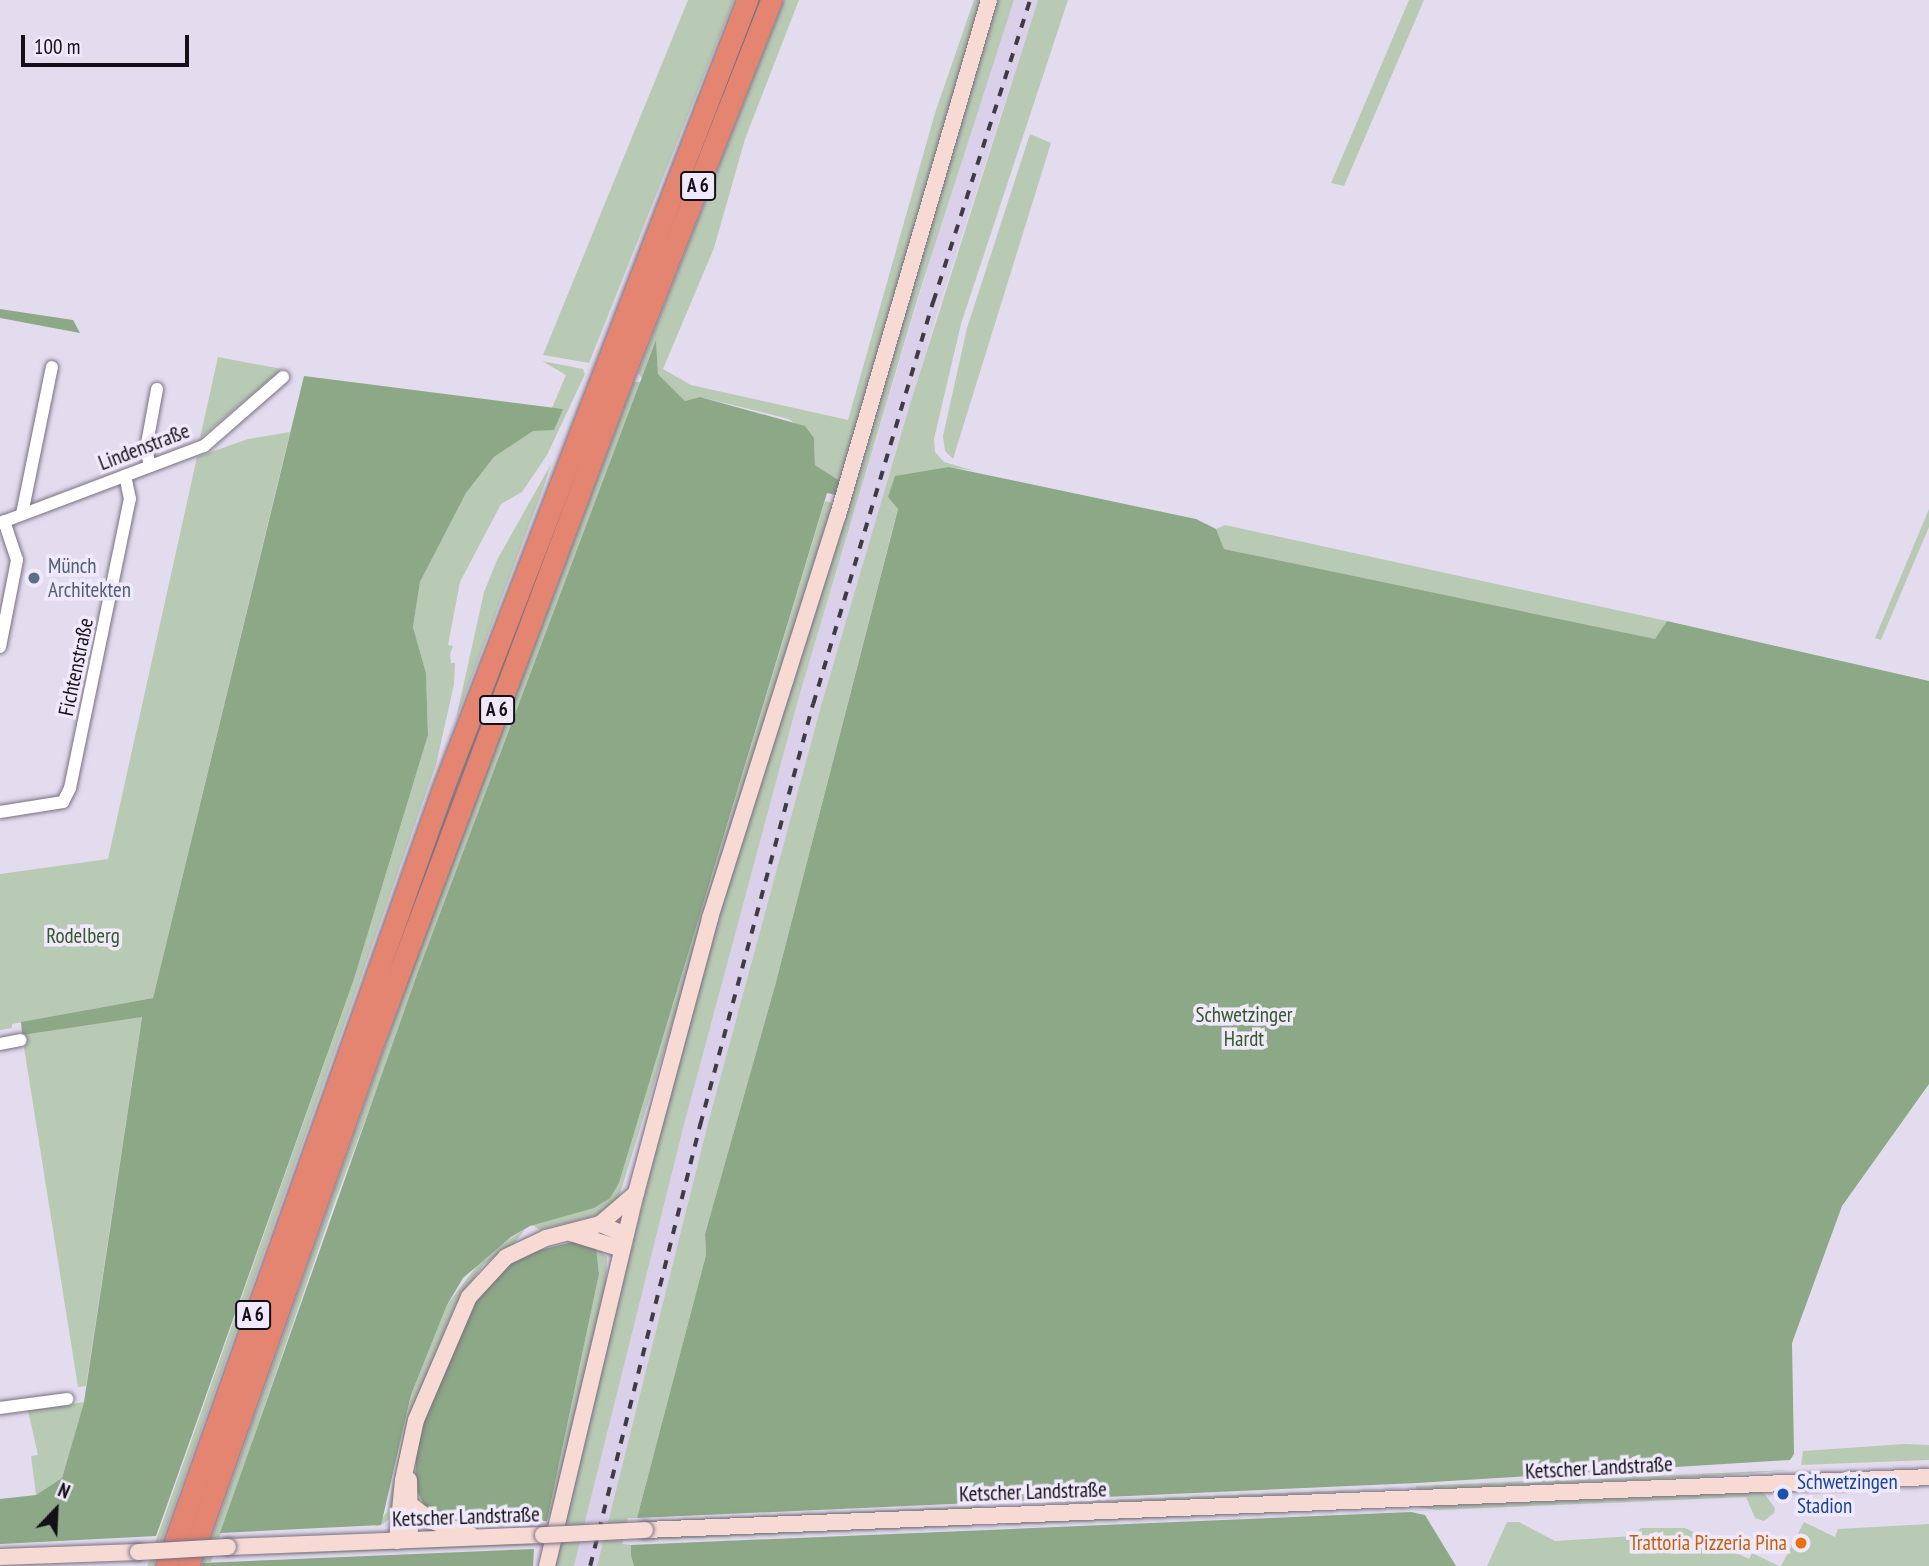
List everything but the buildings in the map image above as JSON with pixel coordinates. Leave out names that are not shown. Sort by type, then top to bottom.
[{"type":"highway","name":"A 6","points":[[166,1566],[356,1026],[601,371],[747,0]]},
{"type":"highway","name":"A 6","points":[[188,1566],[378,1027],[623,376],[771,0]]},
{"type":"main road","points":[[547,1566],[636,1193],[738,825],[838,515],[989,0]]},
{"type":"main road","points":[[403,1541],[408,1461],[422,1401],[469,1297],[506,1257],[568,1232],[600,1224],[636,1193]]},
{"type":"main road","points":[[600,1224],[624,1242]]},
{"type":"main road","points":[[568,1232],[624,1242]]},
{"type":"main road","points":[[403,1541],[412,1506],[408,1461]]},
{"type":"main road","name":"Ketscher Landstraße","points":[[0,1557],[1929,1477]]},
{"type":"main road","points":[[412,1506],[432,1521],[477,1538]]},
{"type":"street","points":[[22,514],[52,367]]},
{"type":"street","name":"Lindenstraße","points":[[2,522],[204,446],[284,377]]},
{"type":"street","points":[[150,466],[146,449],[157,388]]},
{"type":"street","name":"Fichtenstraße","points":[[0,812],[63,802],[70,788],[130,499],[125,476]]},
{"type":"street","points":[[0,647],[18,560],[2,522]]},
{"type":"street","points":[[0,1044],[21,1040]]},
{"type":"street","points":[[0,1408],[67,1399]]},
{"type":"shaded area","points":[[1014,0],[1038,0],[940,304],[821,706],[707,1127],[597,1566],[574,1566],[685,1121],[798,700],[943,217]]},
{"type":"green space","points":[[688,0],[734,0],[589,363],[543,355]]},
{"type":"green space","points":[[784,0],[799,0],[745,139],[714,248],[663,369],[691,385],[848,420],[935,113],[974,0],[983,0],[840,481],[815,465],[814,438],[789,419],[700,397],[685,401],[658,374],[656,341],[642,378],[638,373]]},
{"type":"green space","points":[[996,0],[1014,0],[918,297],[798,700],[685,1121],[574,1566],[553,1566],[701,968]]},
{"type":"green space","points":[[1038,0],[1068,0],[961,324],[934,439],[935,452],[944,462],[975,471],[949,467],[889,497],[898,508],[776,982],[705,1234],[706,1255],[637,1518],[628,1518],[622,1544],[631,1545],[634,1566],[597,1566],[707,1127],[821,706],[911,401]]},
{"type":"green space","points":[[1409,0],[1424,0],[1344,186],[1331,183]]},
{"type":"green space","points":[[1030,134],[1051,143],[953,459],[945,451],[943,436],[967,328]]},
{"type":"green space","points":[[0,309],[73,320],[80,333],[0,318]]},
{"type":"green space","points":[[656,340],[658,374],[685,401],[700,397],[805,426],[814,438],[815,465],[840,481],[836,495],[827,493],[619,1183],[610,1198],[594,1208],[530,1226],[511,1237],[463,1278],[447,1305],[411,1395],[381,1525],[220,1533],[418,972]]},
{"type":"green space","points":[[218,357],[282,369],[200,438]]},
{"type":"green space","points":[[542,361],[583,369],[585,374],[547,455],[522,492],[501,504],[460,582],[448,645],[453,646],[450,654],[451,663],[455,663],[454,684],[436,765],[153,1566],[147,1566],[354,979],[428,735],[426,673],[413,627],[420,582],[466,493],[494,457],[563,409],[552,408],[566,375]]},
{"type":"green space","points":[[304,376],[563,409],[554,430],[533,431],[494,457],[466,493],[420,582],[413,627],[426,673],[428,735],[354,979],[156,1536],[0,1544],[0,1499],[36,1495],[62,1478],[84,1402],[142,1017],[22,1035],[21,1022],[153,998]]},
{"type":"green space","points":[[634,382],[641,382],[334,1204],[211,1562],[203,1563],[413,967]]},
{"type":"green space","name":"Rodelberg","points":[[290,432],[153,998],[12,1024],[12,1028],[0,1030],[0,874],[108,859],[197,457],[248,439]]},
{"type":"green space","points":[[551,464],[456,719],[484,592],[497,560]]},
{"type":"green space","name":"Schwetzinger Hardt","points":[[949,467],[1196,519],[1216,529],[1224,549],[1655,639],[1667,621],[1929,681],[1929,1084],[1842,1206],[1792,1343],[1794,1454],[1790,1460],[1417,1483],[637,1518],[706,1255],[705,1234],[776,982],[898,509],[888,497],[895,476]]},
{"type":"green space","points":[[825,501],[833,503],[619,1197],[599,1215],[540,1230],[532,1225],[560,1217],[619,1183]]},
{"type":"green space","points":[[1929,509],[1929,527],[1881,640],[1875,638]]},
{"type":"green space","points":[[1225,525],[1667,621],[1655,640],[1224,549],[1216,529]]},
{"type":"green space","points":[[142,1016],[86,1386],[78,1387],[22,1035]]},
{"type":"green space","points":[[525,1229],[515,1243],[483,1265],[455,1306],[411,1414],[392,1517],[375,1527],[387,1512],[411,1395],[447,1305],[485,1255]]},
{"type":"green space","points":[[577,1241],[596,1247],[599,1274],[547,1521],[493,1522],[427,1511],[415,1487],[416,1452],[425,1416],[476,1297],[505,1267],[527,1253]]},
{"type":"green space","points":[[596,1247],[607,1257],[606,1282],[556,1503],[547,1521],[599,1274]]},
{"type":"green space","points":[[84,1402],[62,1478],[36,1495],[31,1456],[38,1455],[28,1411]]},
{"type":"green space","points":[[1904,1444],[1929,1445],[1929,1460],[1801,1465],[1803,1451]]},
{"type":"green space","points":[[1789,1470],[1704,1477],[1417,1490],[1416,1486]]},
{"type":"green space","points":[[1408,1488],[1191,1500],[1014,1504]]},
{"type":"green space","points":[[1723,1491],[1763,1492],[1775,1508],[1774,1513],[1764,1521],[1755,1518],[1746,1497],[1437,1510],[1418,1507],[1418,1503]]},
{"type":"green space","points":[[1407,1503],[1407,1507],[1005,1525],[1010,1522]]},
{"type":"green space","points":[[983,1506],[975,1509],[646,1523],[647,1521]]},
{"type":"green space","points":[[1411,1512],[1425,1515],[1456,1566],[634,1566],[631,1555],[631,1545]]},
{"type":"green space","points":[[1507,1522],[1519,1522],[1555,1541],[1633,1536],[1641,1528],[1685,1528],[1749,1559],[1752,1553],[1779,1566],[1487,1566]]},
{"type":"green space","points":[[1804,1522],[1835,1537],[1838,1529],[1929,1524],[1929,1566],[1781,1566]]},
{"type":"green space","points":[[972,1526],[643,1540],[675,1536]]},
{"type":"green space","points":[[542,1542],[531,1545],[243,1556],[331,1551]]},
{"type":"green space","points":[[534,1549],[533,1566],[201,1566],[203,1563]]},
{"type":"railway","points":[[590,1566],[700,1125],[813,704],[933,302],[1030,0]]},
{"type":"place","name":"Münch Architekten","points":[[34,578]]},
{"type":"place","name":"Schwetzingen Stadion","points":[[1783,1494]]},
{"type":"place","name":"Trattoria Pizzeria Pina","points":[[1801,1543]]}]
